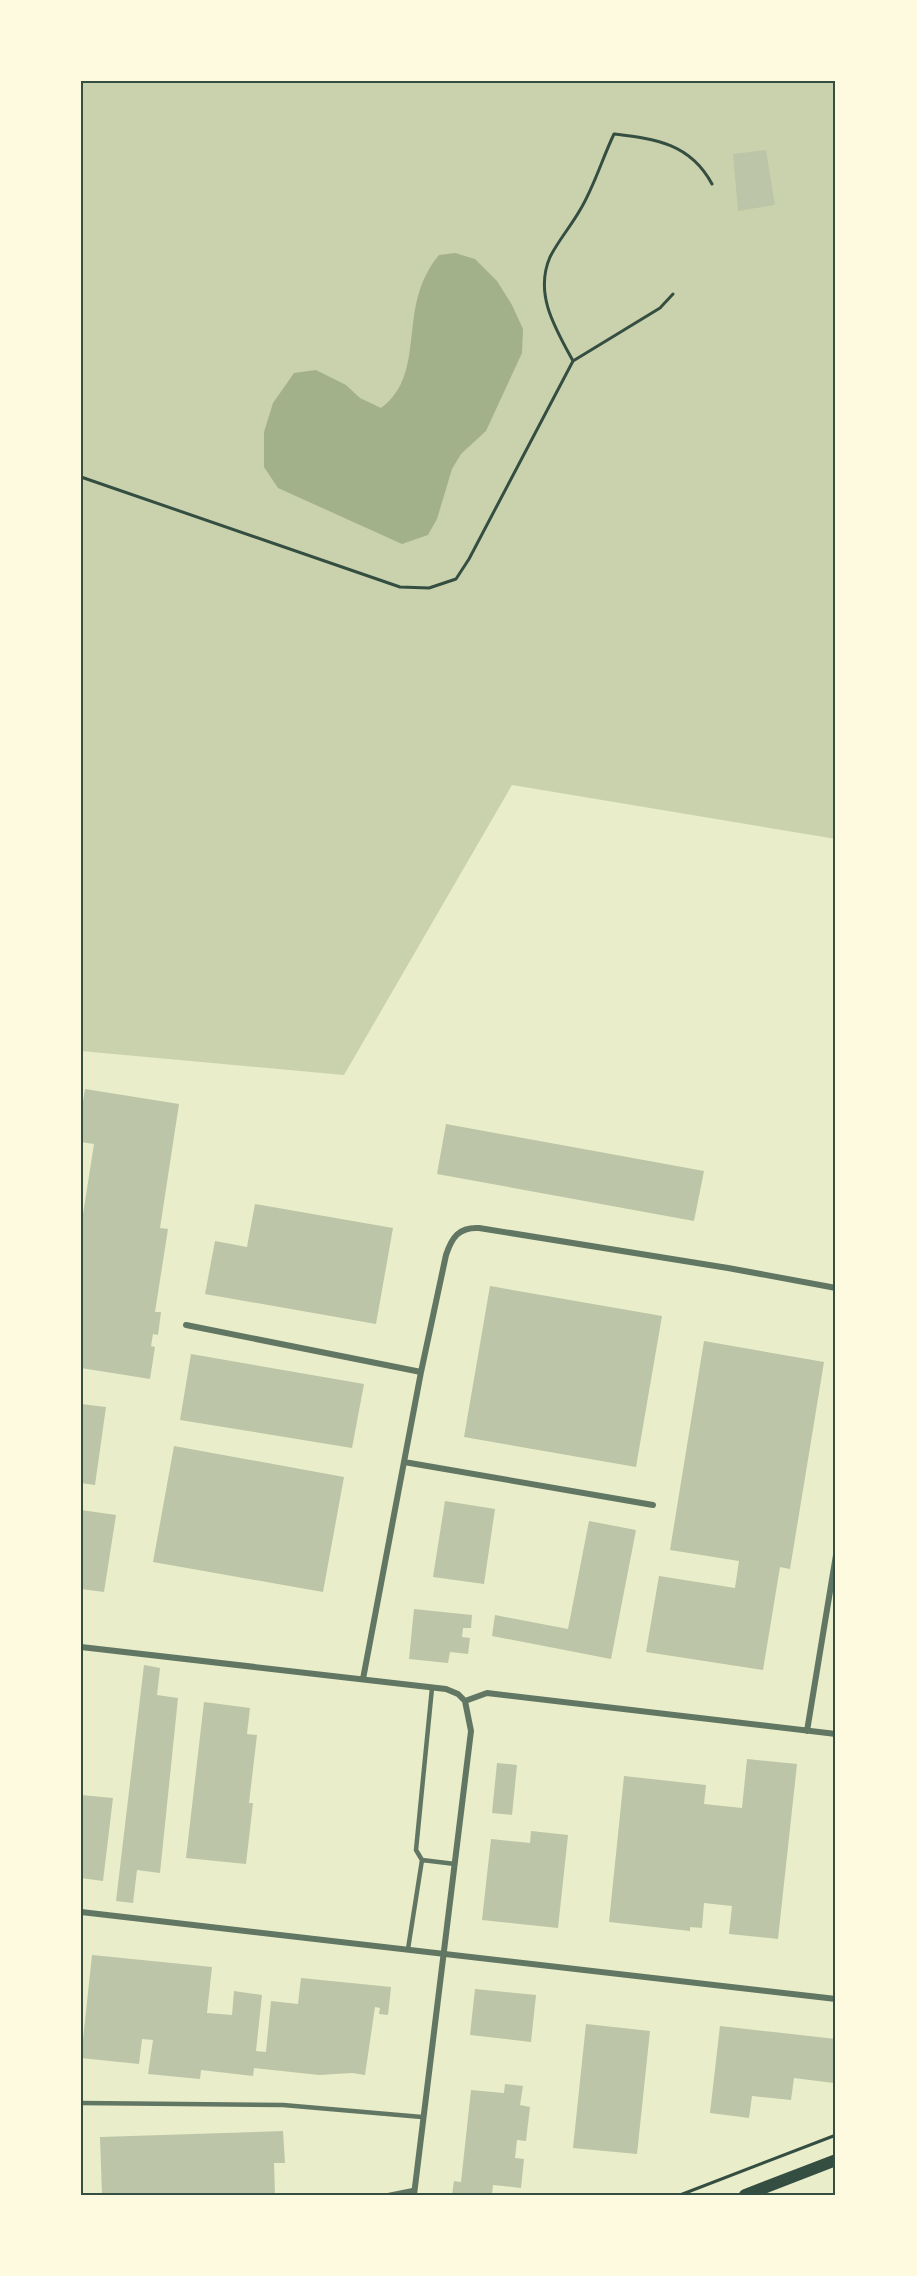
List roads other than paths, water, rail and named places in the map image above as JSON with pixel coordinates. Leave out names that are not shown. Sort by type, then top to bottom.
[{"type":"main road","points":[[745,2195],[836,2160]]},
{"type":"street","points":[[363,1679],[421,1372],[446,1255],[458,1232],[470,1228],[728,1268],[836,1288]]},
{"type":"street","points":[[186,1325],[421,1372]]},
{"type":"street","points":[[404,1462],[653,1504]]},
{"type":"street","points":[[807,1731],[836,1555]]},
{"type":"street","points":[[81,1647],[432,1688],[458,1694],[465,1701],[471,1731],[414,2192]]},
{"type":"street","points":[[465,1701],[487,1693],[836,1734]]},
{"type":"street","points":[[81,1912],[836,2000]]},
{"type":"lane","points":[[408,1949],[422,1860],[416,1850],[432,1688]]},
{"type":"lane","points":[[422,1860],[455,1864]]},
{"type":"lane","points":[[81,2103],[283,2105],[422,2117]]},
{"type":"lane","points":[[389,2195],[414,2192]]}]
